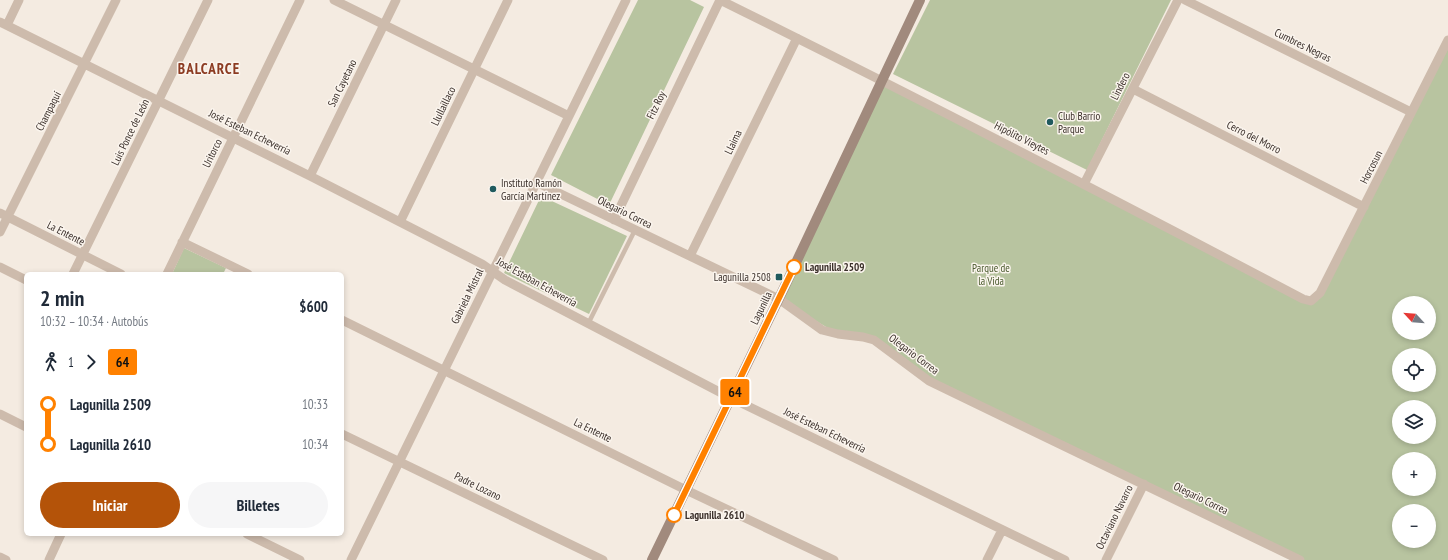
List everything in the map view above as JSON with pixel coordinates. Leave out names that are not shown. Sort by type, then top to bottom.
[{"type":"main road","name":"Lagunilla","points":[[652,560],[779,299],[920,0]]},
{"type":"street","points":[[3,24],[19,0]]},
{"type":"street","name":"Champaquí","points":[[0,232],[4,215],[85,64],[116,0]]},
{"type":"street","name":"Luis Ponce de León","points":[[74,272],[208,0]]},
{"type":"street","name":"Uritorco","points":[[168,272],[300,0]]},
{"type":"street","points":[[334,0],[569,116]]},
{"type":"street","name":"San Cayetano","points":[[310,176],[396,0]]},
{"type":"street","name":"Llullaillaco","points":[[400,222],[508,0]]},
{"type":"street","name":"Gabriela Mistral","points":[[351,560],[626,0]]},
{"type":"street","name":"Hipólito Vieytes","points":[[720,0],[882,80],[1303,299],[1311,301]]},
{"type":"street","name":"Fitz Roy","points":[[614,220],[720,0]]},
{"type":"street","name":"Lindero","points":[[1084,184],[1178,0]]},
{"type":"street","name":"Cumbres Negras","points":[[1185,0],[1411,112]]},
{"type":"street","name":"José Esteban Echeverría","points":[[3,24],[310,176],[482,264],[505,280],[731,398],[1065,560]]},
{"type":"street","name":"Llaima","points":[[690,256],[797,38]]},
{"type":"street","name":"Horcosun","points":[[1311,301],[1320,293],[1448,40]]},
{"type":"street","name":"Cerro del Morro","points":[[1133,89],[1364,206]]},
{"type":"street","name":"Olegario Correa","points":[[536,182],[779,299],[822,330],[838,334],[863,336],[874,340],[928,381],[1300,560]]},
{"type":"street","name":"La Entente","points":[[4,215],[117,272]]},
{"type":"street","points":[[182,242],[230,270]]},
{"type":"street","points":[[0,267],[24,279]]},
{"type":"street","name":"La Entente","points":[[344,321],[686,490],[834,560]]},
{"type":"street","points":[[0,414],[24,425]]},
{"type":"street","name":"Padre Lozano","points":[[344,435],[603,560]]},
{"type":"street","name":"Octaviano Navarro","points":[[1106,560],[1144,484]]},
{"type":"street","points":[[987,560],[1002,530]]},
{"type":"street","points":[[49,560],[60,536]]},
{"type":"street","points":[[251,536],[300,560]]},
{"type":"street","points":[[0,557],[6,560]]},
{"type":"lane","points":[[588,324],[635,230]]},
{"type":"green space","points":[[638,0],[690,0],[704,7],[609,205],[551,175]]},
{"type":"green space","name":"Club Barrio Parque","points":[[930,0],[1171,0],[1087,170],[893,74]]},
{"type":"green space","name":"Parque de la Vida","points":[[1448,40],[1448,560],[1300,560],[929,381],[884,346],[838,334],[779,299],[882,80],[1303,299],[1320,293]]},
{"type":"green space","points":[[541,196],[627,236],[589,314],[504,273]]},
{"type":"green space","points":[[184,248],[226,268],[224,272],[173,272]]},
{"type":"bus line","name":"64","points":[[674,515],[794,267]]},
{"type":"place","name":"Club Barrio Parque","points":[[1050,122]]},
{"type":"place","name":"Instituto Ramón García Martínez","points":[[493,189]]},
{"type":"place","name":"Lagunilla 2509","points":[[794,267]]},
{"type":"place","name":"Lagunilla 2508","points":[[779,277]]},
{"type":"place","name":"Lagunilla 2610","points":[[674,515]]},
{"type":"district","name":"BALCARCE","points":[[209,68]]}]
